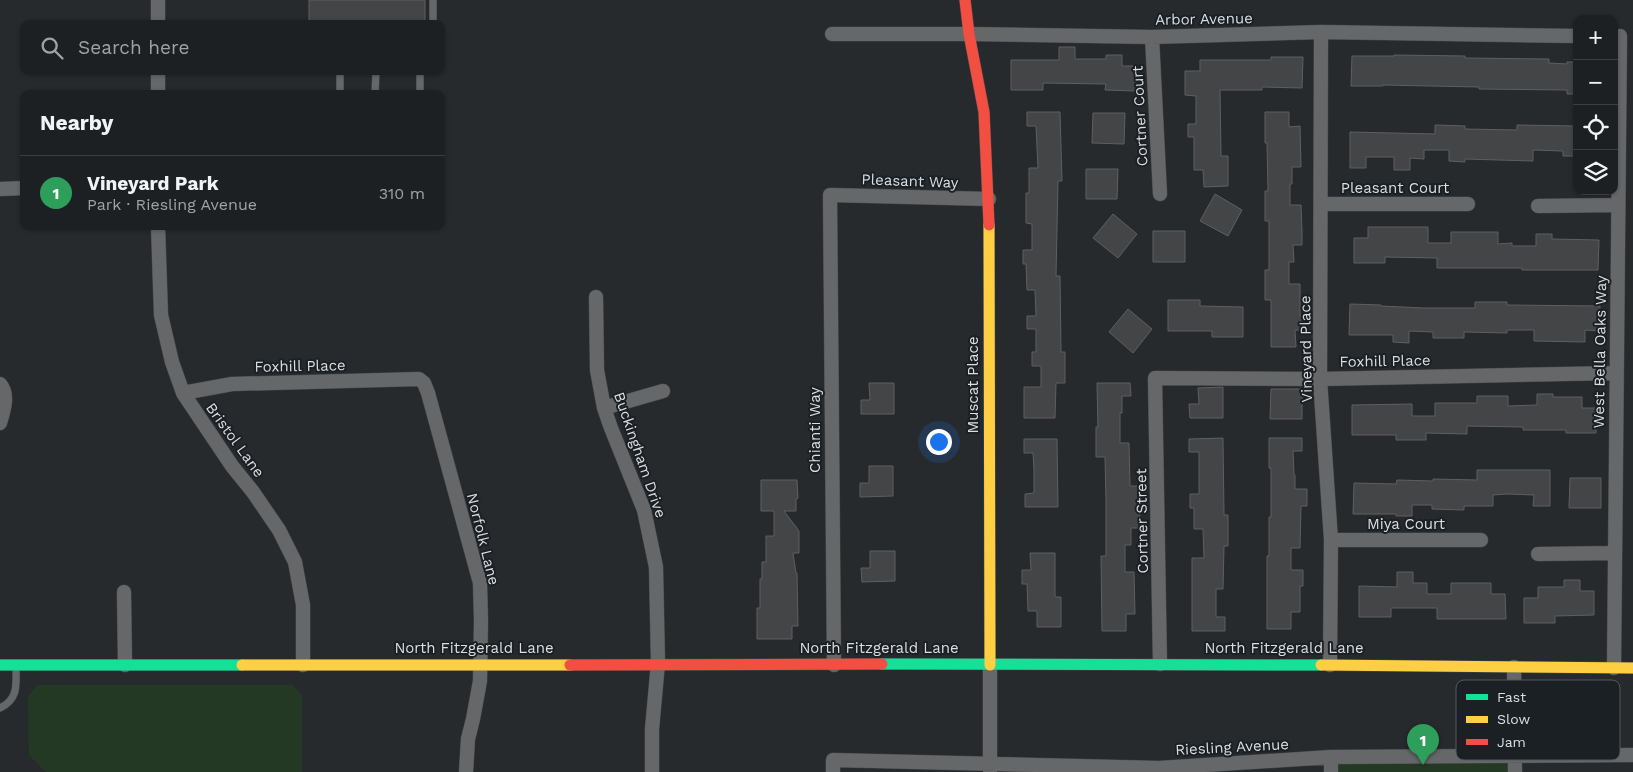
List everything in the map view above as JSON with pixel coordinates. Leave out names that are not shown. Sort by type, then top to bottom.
[{"type":"street","points":[[158,0],[158,20]]},
{"type":"street","name":"Muscat Place","points":[[965,0],[969,34],[984,112],[989,199],[989,768]]},
{"type":"street","name":"Arbor Avenue","points":[[832,34],[1152,37],[1321,32],[1573,36]]},
{"type":"street","name":"Vineyard Place","points":[[1321,32],[1320,379],[1331,540],[1330,664]]},
{"type":"street","name":"West Bella Oaks Way","points":[[1614,668],[1618,205],[1622,36]]},
{"type":"street","name":"Cortner Court","points":[[1152,37],[1160,194]]},
{"type":"street","points":[[158,75],[158,90]]},
{"type":"street","points":[[0,188],[20,188]]},
{"type":"street","name":"Pleasant Way","points":[[830,195],[989,199]]},
{"type":"street","name":"Chianti Way","points":[[830,195],[834,665]]},
{"type":"street","name":"Pleasant Court","points":[[1322,204],[1468,204]]},
{"type":"street","points":[[1538,206],[1618,205]]},
{"type":"street","name":"Bristol Lane","points":[[158,230],[161,315],[172,362],[183,394],[222,452],[280,530],[295,562],[303,605],[303,665]]},
{"type":"street","name":"Buckingham Drive","points":[[596,297],[597,370],[604,408],[610,428],[644,510],[656,567],[658,663],[652,729],[652,772]]},
{"type":"street","name":"Foxhill Place","points":[[1155,378],[1320,379],[1616,373]]},
{"type":"street","name":"Cortner Street","points":[[1155,378],[1160,664]]},
{"type":"street","name":"Foxhill Place","points":[[183,394],[242,384],[419,379]]},
{"type":"street","name":"Norfolk Lane","points":[[419,379],[424,383],[428,393],[480,583],[480,681],[474,719],[468,738],[466,772]]},
{"type":"street","points":[[0,423],[4,412],[3,388]]},
{"type":"street","points":[[604,408],[663,392]]},
{"type":"street","name":"Miya Court","points":[[1331,540],[1482,540]]},
{"type":"street","points":[[1538,554],[1615,553]]},
{"type":"street","points":[[124,592],[125,665]]},
{"type":"street","name":"North Fitzgerald Lane","points":[[0,665],[658,663],[834,665],[1330,664],[1633,668]]},
{"type":"street","points":[[1514,667],[1514,680]]},
{"type":"street","name":"Riesling Avenue","points":[[1620,755],[1633,755]]},
{"type":"street","name":"Riesling Avenue","points":[[833,766],[1159,770],[1331,757],[1456,756]]},
{"type":"street","points":[[1331,757],[1331,772]]},
{"type":"lane","points":[[433,0],[433,20]]},
{"type":"lane","points":[[340,75],[340,90]]},
{"type":"lane","points":[[376,75],[376,90]]},
{"type":"lane","points":[[420,75],[420,90]]},
{"type":"lane","points":[[0,708],[9,703],[13,698],[16,665]]},
{"type":"green space","points":[[38,685],[292,685],[302,695],[302,772],[46,772],[29,755],[28,696]]},
{"type":"green space","points":[[1456,756],[1456,760],[1515,760],[1515,772],[1331,772],[1331,757]]},
{"type":"building","points":[[309,0],[425,0],[425,20],[309,20]]},
{"type":"building","points":[[1059,47],[1075,47],[1075,59],[1106,59],[1106,55],[1122,55],[1122,66],[1136,66],[1136,91],[1105,90],[1106,84],[1043,83],[1043,90],[1011,90],[1011,60],[1059,60]]},
{"type":"building","points":[[1352,56],[1465,56],[1465,58],[1549,59],[1549,63],[1567,64],[1567,62],[1573,62],[1573,94],[1567,94],[1567,90],[1383,85],[1351,86]]},
{"type":"building","points":[[1271,57],[1303,57],[1302,88],[1262,87],[1262,90],[1220,90],[1221,156],[1228,156],[1228,186],[1204,187],[1203,170],[1194,170],[1194,137],[1188,137],[1188,124],[1196,124],[1196,96],[1185,95],[1185,71],[1200,71],[1200,60],[1271,60]]},
{"type":"building","points":[[1027,112],[1060,112],[1062,181],[1058,181],[1056,276],[1060,276],[1061,352],[1065,352],[1065,383],[1056,383],[1055,418],[1024,418],[1024,387],[1041,387],[1041,366],[1032,366],[1032,352],[1036,352],[1036,329],[1027,329],[1027,316],[1036,316],[1035,290],[1027,290],[1026,264],[1023,264],[1023,250],[1032,250],[1032,224],[1026,223],[1026,193],[1029,193],[1029,168],[1038,168],[1036,126],[1027,126]]},
{"type":"building","points":[[1265,112],[1289,112],[1289,127],[1300,126],[1301,167],[1292,167],[1292,184],[1290,184],[1290,205],[1301,205],[1302,231],[1302,245],[1293,245],[1294,262],[1289,262],[1289,284],[1300,284],[1300,316],[1304,316],[1304,330],[1295,330],[1296,347],[1271,347],[1271,300],[1265,300],[1265,270],[1269,270],[1269,221],[1265,221],[1265,191],[1268,191]]},
{"type":"building","points":[[1093,113],[1125,113],[1124,144],[1092,143]]},
{"type":"building","points":[[1435,125],[1465,126],[1465,129],[1517,130],[1517,125],[1573,126],[1573,156],[1563,156],[1563,151],[1533,150],[1533,161],[1465,159],[1465,162],[1449,161],[1449,150],[1424,150],[1424,159],[1410,158],[1410,170],[1394,170],[1394,157],[1366,157],[1366,168],[1350,168],[1350,132],[1435,134]]},
{"type":"building","points":[[1086,169],[1118,169],[1117,199],[1086,199]]},
{"type":"building","points":[[1215,194],[1242,210],[1228,236],[1200,221]]},
{"type":"building","points":[[1113,214],[1137,234],[1118,258],[1093,238]]},
{"type":"building","points":[[1368,227],[1428,227],[1428,243],[1451,243],[1451,232],[1498,232],[1498,244],[1512,243],[1512,246],[1536,246],[1536,234],[1552,234],[1552,239],[1599,240],[1598,270],[1437,268],[1437,258],[1385,257],[1385,263],[1354,263],[1354,238],[1368,238]]},
{"type":"building","points":[[1153,231],[1185,231],[1185,262],[1153,262]]},
{"type":"building","points":[[1168,300],[1200,300],[1200,306],[1243,307],[1243,337],[1212,337],[1212,331],[1168,331]]},
{"type":"building","points":[[1475,302],[1507,302],[1507,305],[1600,306],[1599,331],[1585,330],[1585,342],[1534,341],[1534,330],[1507,330],[1507,333],[1464,332],[1464,338],[1433,338],[1433,332],[1409,331],[1409,343],[1393,342],[1393,335],[1349,335],[1350,304],[1424,308],[1475,308]]},
{"type":"building","points":[[1128,309],[1152,329],[1133,353],[1109,332]]},
{"type":"building","points":[[869,383],[894,383],[894,414],[861,414],[861,400],[870,400]]},
{"type":"building","points":[[1097,383],[1130,383],[1131,396],[1122,396],[1120,443],[1129,443],[1130,486],[1139,486],[1140,528],[1131,528],[1131,545],[1125,545],[1125,572],[1134,572],[1135,614],[1126,614],[1126,631],[1102,631],[1101,556],[1106,556],[1106,500],[1105,457],[1096,457],[1096,427],[1098,427]]},
{"type":"building","points":[[1223,387],[1223,418],[1190,418],[1189,404],[1199,404],[1198,388]]},
{"type":"building","points":[[1271,389],[1302,389],[1302,419],[1270,419]]},
{"type":"building","points":[[1537,394],[1553,394],[1553,397],[1582,397],[1582,408],[1596,408],[1596,433],[1566,433],[1566,430],[1523,430],[1523,427],[1467,426],[1467,434],[1426,433],[1426,440],[1396,440],[1396,435],[1352,435],[1352,405],[1412,404],[1412,416],[1435,416],[1435,403],[1477,403],[1477,396],[1508,396],[1508,406],[1537,405]]},
{"type":"building","points":[[1223,438],[1224,515],[1228,515],[1228,546],[1224,546],[1223,589],[1216,589],[1216,617],[1225,617],[1225,631],[1192,631],[1192,558],[1204,558],[1203,529],[1194,529],[1194,508],[1190,508],[1190,494],[1199,494],[1199,452],[1189,452],[1189,439]]},
{"type":"building","points":[[1269,438],[1302,438],[1302,451],[1293,451],[1295,489],[1307,489],[1307,506],[1301,506],[1300,548],[1291,548],[1291,570],[1303,570],[1303,586],[1300,586],[1300,612],[1291,612],[1291,629],[1267,629],[1267,556],[1269,556],[1269,517],[1271,517]]},
{"type":"building","points":[[1024,439],[1057,439],[1058,507],[1025,507],[1025,494],[1034,493],[1034,470],[1033,453],[1024,453]]},
{"type":"building","points":[[869,466],[893,466],[893,496],[860,497],[860,483],[869,483]]},
{"type":"building","points":[[1477,470],[1550,470],[1550,506],[1533,506],[1534,495],[1507,494],[1493,495],[1493,506],[1464,506],[1464,510],[1432,509],[1432,505],[1412,505],[1412,516],[1353,514],[1354,483],[1396,484],[1397,480],[1433,481],[1433,479],[1477,480]]},
{"type":"building","points":[[1570,478],[1601,478],[1601,508],[1569,508]]},
{"type":"building","points":[[761,480],[797,480],[798,498],[796,499],[796,511],[784,511],[799,531],[799,553],[793,553],[797,573],[798,626],[792,626],[792,639],[757,639],[757,608],[760,608],[762,562],[766,562],[766,536],[774,536],[774,511],[761,511]]},
{"type":"building","points":[[870,551],[895,551],[895,581],[862,582],[861,568],[870,568]]},
{"type":"building","points":[[1030,553],[1055,553],[1055,597],[1061,597],[1061,627],[1037,627],[1037,611],[1028,611],[1027,584],[1022,584],[1022,570],[1031,570]]},
{"type":"building","points":[[1397,572],[1413,572],[1413,583],[1427,583],[1427,594],[1451,594],[1451,583],[1491,583],[1491,594],[1505,594],[1506,619],[1437,619],[1437,608],[1391,608],[1391,617],[1359,617],[1359,586],[1397,587]]},
{"type":"building","points":[[1564,580],[1580,580],[1580,591],[1594,591],[1594,615],[1555,616],[1555,623],[1524,623],[1524,598],[1538,598],[1538,587],[1564,587]]},
{"type":"traffic: fast","points":[[882,664],[1321,665]]},
{"type":"traffic: fast","points":[[0,665],[242,665]]},
{"type":"traffic: slow","points":[[989,225],[990,665]]},
{"type":"traffic: slow","points":[[242,665],[570,665]]},
{"type":"traffic: slow","points":[[1321,665],[1633,668]]},
{"type":"traffic: jam","points":[[965,0],[969,34],[984,112],[989,225]]},
{"type":"traffic: jam","points":[[570,665],[882,664]]},
{"type":"place","name":"Vineyard Park","points":[[1423,765]]}]
